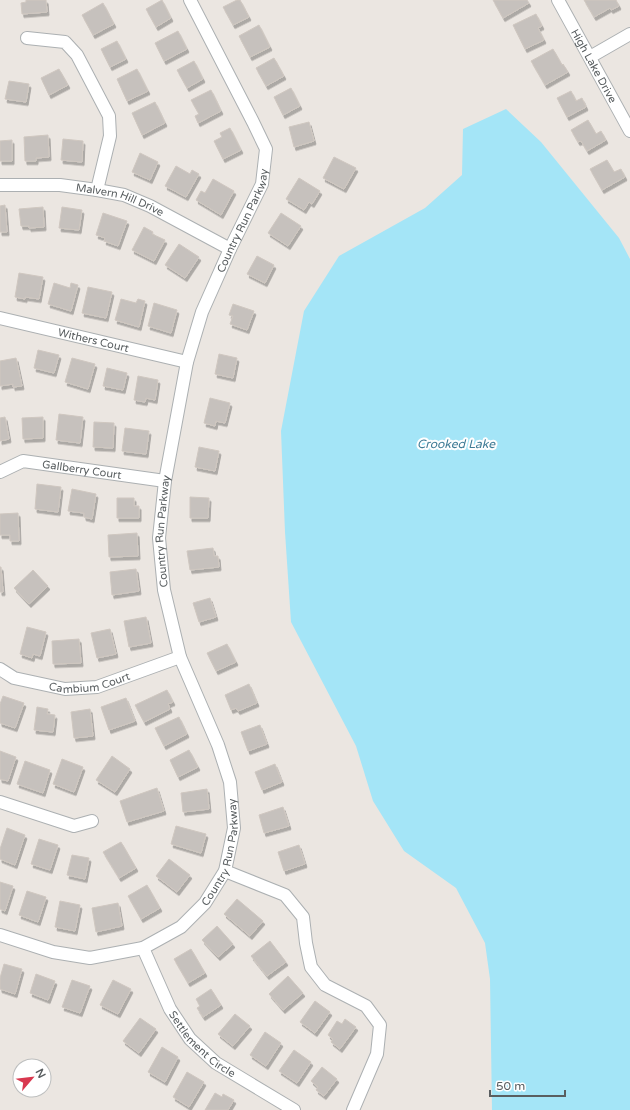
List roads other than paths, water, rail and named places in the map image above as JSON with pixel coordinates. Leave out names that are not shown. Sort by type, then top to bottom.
[{"type":"street","name":"Country Run Parkway","points":[[0,936],[53,952],[90,958],[143,948],[181,927],[205,903],[225,871],[234,828],[230,782],[218,745],[180,657],[164,590],[160,538],[165,481],[187,362],[202,312],[230,249],[262,184],[266,149],[190,0]]},
{"type":"street","name":"High Lake Drive","points":[[558,0],[630,131]]},
{"type":"street","points":[[590,57],[630,34]]},
{"type":"street","points":[[27,38],[64,42],[77,55],[109,116],[110,136],[97,190]]},
{"type":"street","name":"Malvern Hill Drive","points":[[0,185],[60,185],[124,195],[150,206],[230,249]]},
{"type":"street","name":"Withers Court","points":[[0,318],[187,362]]},
{"type":"street","name":"Gallberry Court","points":[[0,472],[23,461],[165,481]]},
{"type":"street","name":"Cambium Court","points":[[0,669],[14,678],[65,689],[97,687],[180,657]]},
{"type":"street","points":[[0,802],[74,826],[92,822]]},
{"type":"street","points":[[225,871],[285,895],[303,917],[311,967],[325,985],[366,1006],[380,1025],[377,1054],[352,1110]]},
{"type":"street","name":"Settlement Circle","points":[[143,948],[170,1009],[190,1039],[216,1063],[294,1110]]},
{"type":"water","name":"Crooked Lake","points":[[506,109],[541,142],[619,238],[630,259],[630,1110],[492,1110],[490,979],[485,943],[456,888],[404,851],[373,801],[356,746],[291,622],[285,532],[281,431],[304,311],[339,256],[425,208],[462,175],[463,129]]}]
